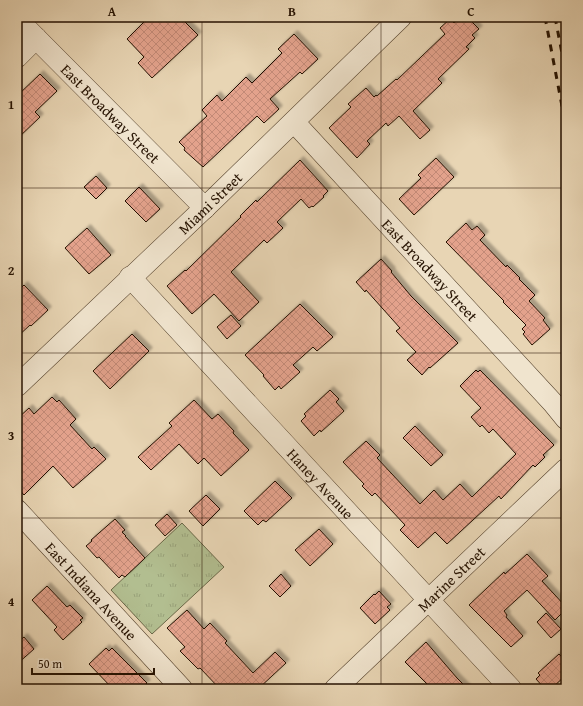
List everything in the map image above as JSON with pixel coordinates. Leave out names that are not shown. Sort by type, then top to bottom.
[{"type":"street","name":"Miami Street","points":[[17,386],[130,277],[205,208],[401,17]]},
{"type":"street","name":"East Broadway Street","points":[[17,19],[205,208]]},
{"type":"street","points":[[17,57],[36,38]]},
{"type":"street","name":"East Broadway Street","points":[[294,122],[553,403],[566,420]]},
{"type":"street","name":"Haney Avenue","points":[[130,277],[511,689]]},
{"type":"street","name":"Marine Street","points":[[335,689],[566,469]]},
{"type":"street","name":"East Indiana Avenue","points":[[17,510],[182,689]]},
{"type":"green space","points":[[182,523],[224,567],[152,634],[111,590]]},
{"type":"building","points":[[149,17],[180,17],[198,35],[152,78],[138,63],[144,57],[127,39]]},
{"type":"building","points":[[461,17],[467,17],[479,29],[472,35],[475,38],[466,47],[469,49],[438,79],[442,83],[413,111],[430,130],[420,139],[399,116],[388,126],[386,123],[367,141],[370,144],[357,158],[329,128],[351,107],[348,104],[366,88],[374,97],[396,79],[397,80],[445,34],[440,28],[450,19],[454,23]]},
{"type":"building","points":[[294,34],[318,59],[302,74],[300,72],[270,99],[279,109],[264,123],[257,116],[203,167],[184,150],[185,148],[179,142],[207,116],[202,110],[217,95],[222,101],[246,77],[252,83],[282,53],[278,49]]},
{"type":"building","points":[[40,74],[57,91],[35,112],[40,117],[17,139],[17,96]]},
{"type":"building","points":[[436,158],[454,177],[414,215],[399,199],[421,178],[418,175]]},
{"type":"building","points":[[300,160],[328,191],[313,207],[312,206],[309,208],[301,199],[277,222],[283,228],[267,243],[264,240],[231,272],[259,302],[239,321],[214,294],[192,314],[167,286],[185,270],[186,271],[241,217],[240,216],[256,200],[257,202]]},
{"type":"building","points":[[96,176],[107,188],[96,199],[84,187]]},
{"type":"building","points":[[139,187],[160,209],[146,222],[125,201]]},
{"type":"building","points":[[466,223],[472,230],[477,226],[485,235],[480,240],[506,267],[507,265],[520,278],[519,279],[535,295],[529,301],[545,318],[543,320],[550,329],[532,345],[523,334],[525,332],[522,329],[526,325],[446,242]]},
{"type":"building","points":[[87,228],[111,255],[89,274],[65,248]]},
{"type":"building","points":[[381,259],[411,296],[458,343],[430,368],[429,367],[422,375],[407,360],[416,352],[396,331],[400,328],[366,290],[365,292],[356,282]]},
{"type":"building","points":[[24,285],[48,310],[17,337],[17,292]]},
{"type":"building","points":[[300,304],[333,337],[317,351],[313,347],[293,365],[300,372],[281,389],[279,386],[275,390],[263,376],[264,375],[245,355]]},
{"type":"building","points":[[231,315],[241,326],[227,339],[217,327]]},
{"type":"building","points":[[132,334],[149,351],[110,389],[93,371]]},
{"type":"building","points":[[476,370],[478,372],[480,370],[554,445],[543,455],[545,457],[535,467],[533,465],[501,499],[499,496],[447,544],[435,532],[418,548],[400,530],[405,525],[375,493],[372,496],[362,486],[364,484],[343,462],[366,441],[380,455],[377,458],[420,504],[434,490],[443,500],[460,484],[472,497],[516,454],[493,429],[489,433],[482,425],[480,427],[471,417],[481,408],[460,386]]},
{"type":"building","points":[[330,390],[339,399],[336,402],[344,411],[321,432],[320,430],[314,436],[301,421],[306,416],[304,414]]},
{"type":"building","points":[[52,397],[57,402],[59,400],[76,419],[70,425],[92,449],[94,447],[106,459],[73,488],[53,466],[24,495],[17,487],[17,419],[29,408],[34,414]]},
{"type":"building","points":[[194,400],[212,419],[218,414],[249,450],[221,476],[204,458],[198,464],[179,444],[151,470],[138,457],[172,426],[169,423]]},
{"type":"building","points":[[415,426],[443,455],[431,466],[403,438]]},
{"type":"building","points":[[275,481],[292,498],[266,522],[263,520],[258,525],[244,511]]},
{"type":"building","points":[[206,495],[220,509],[203,526],[189,511]]},
{"type":"building","points":[[167,514],[177,525],[165,536],[155,525]]},
{"type":"building","points":[[115,519],[125,530],[122,532],[125,536],[145,558],[125,577],[122,575],[119,578],[86,546]]},
{"type":"building","points":[[319,529],[333,544],[310,566],[295,550]]},
{"type":"building","points":[[527,554],[548,576],[542,581],[566,607],[566,609],[555,620],[527,590],[504,611],[507,615],[506,617],[523,636],[511,647],[469,605],[504,572],[505,574]]},
{"type":"building","points":[[281,574],[291,586],[280,597],[269,586]]},
{"type":"building","points":[[47,586],[67,607],[70,605],[83,618],[80,620],[82,622],[63,640],[54,630],[57,627],[32,600]]},
{"type":"building","points":[[379,591],[391,604],[387,607],[390,610],[375,624],[360,608]]},
{"type":"building","points":[[187,610],[204,629],[210,623],[227,641],[225,643],[253,673],[275,652],[286,663],[258,689],[220,689],[200,668],[198,669],[180,651],[185,647],[167,628]]},
{"type":"building","points":[[546,613],[561,629],[551,638],[537,622]]},
{"type":"building","points":[[24,637],[34,649],[17,664],[17,643]]},
{"type":"building","points":[[426,642],[468,689],[432,689],[405,662]]},
{"type":"building","points":[[106,648],[109,651],[112,648],[147,683],[140,689],[113,689],[89,664]]},
{"type":"building","points":[[559,654],[566,661],[566,675],[551,689],[545,689],[536,679],[540,675],[538,673]]},
{"type":"railway","points":[[545,17],[566,127]]},
{"type":"railway","points":[[555,17],[566,74]]}]
